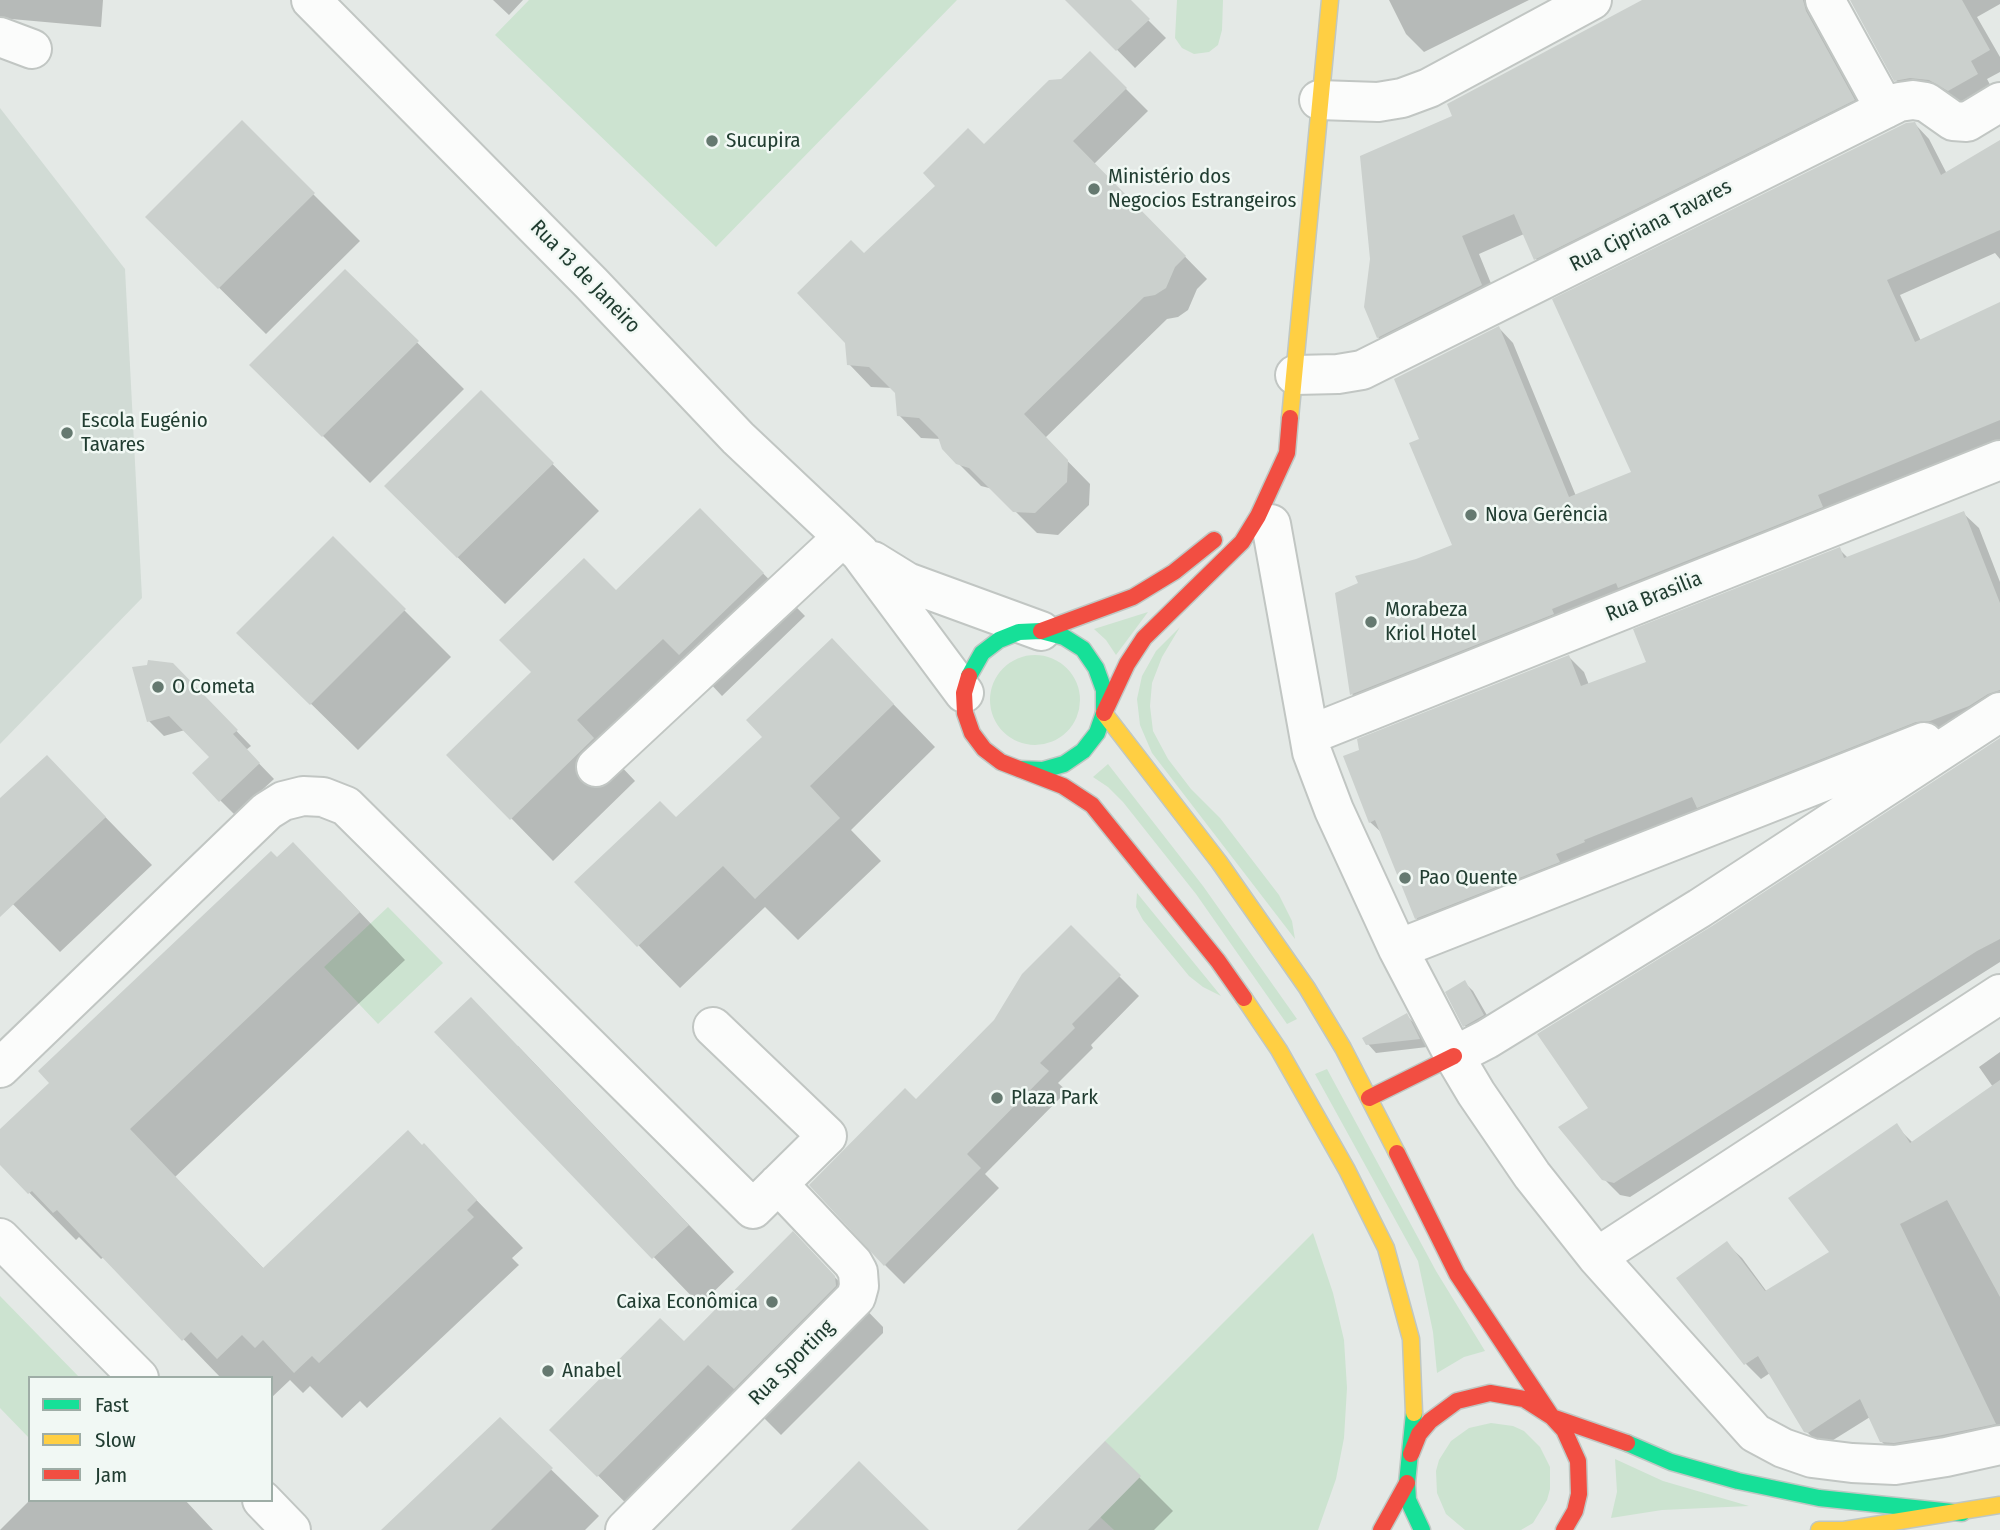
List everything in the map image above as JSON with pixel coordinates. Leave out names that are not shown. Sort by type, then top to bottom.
[{"type":"street","name":"Rua 13 de Janeiro","points":[[311,0],[609,302],[738,438],[851,545],[964,693]]},
{"type":"street","points":[[1020,769],[1043,770],[1064,764],[1083,751],[1097,733],[1127,664],[1144,638],[1242,542],[1258,516],[1287,453],[1329,0]]},
{"type":"street","points":[[1320,100],[1378,102],[1429,88],[1591,0]]},
{"type":"street","points":[[1825,0],[1885,109]]},
{"type":"street","name":"Rua Cipriana Tavares","points":[[1295,375],[1338,374],[1362,370],[1899,102],[1913,100],[1926,103],[1938,108],[1953,121],[1967,121],[2000,102]]},
{"type":"street","points":[[1287,453],[1257,517],[1308,735],[1334,810],[1398,949],[1454,1056],[1532,1175],[1597,1257],[1755,1433],[1783,1448],[1812,1458],[1895,1465],[2000,1445]]},
{"type":"street","name":"Rua Brasilia","points":[[1308,735],[2000,460]]},
{"type":"street","points":[[1041,631],[1133,597],[1174,572],[1210,545],[1224,530]]},
{"type":"street","name":"Rua 13 de Janeiro","points":[[851,545],[907,582],[1041,631]]},
{"type":"street","points":[[596,767],[851,545]]},
{"type":"street","points":[[1422,1530],[1408,1500],[1407,1474],[1414,1409],[1410,1339],[1386,1248],[1347,1170],[1266,1031],[1218,961],[1133,853],[1092,804],[1063,786],[1001,762],[984,749],[972,733],[965,713],[964,693],[970,671],[982,653],[999,639],[1019,632],[1041,631],[1064,637],[1083,649],[1096,668],[1104,690],[1104,712],[1219,862],[1299,977],[1343,1048],[1457,1274],[1572,1444],[1578,1461],[1579,1494],[1575,1511],[1564,1530]]},
{"type":"street","points":[[1369,1098],[1487,1039],[1700,908],[1998,713]]},
{"type":"street","points":[[1398,949],[1998,713]]},
{"type":"street","points":[[0,1068],[267,811],[283,801],[303,796],[323,797],[346,806],[753,1209],[827,1136],[713,1027]]},
{"type":"street","points":[[1597,1257],[2000,994]]},
{"type":"street","name":"Rua Sporting","points":[[625,1530],[856,1297],[859,1286],[858,1272],[853,1263],[778,1184]]},
{"type":"street","points":[[0,1238],[137,1376]]},
{"type":"street","points":[[1381,1530],[1407,1474],[1416,1442],[1430,1421],[1457,1401],[1490,1394],[1524,1399],[1552,1417],[1616,1438],[1671,1462],[1738,1481],[1819,1498],[1962,1513]]},
{"type":"street","points":[[263,1502],[291,1530]]},
{"type":"street","points":[[1819,1530],[1844,1530],[2000,1505]]},
{"type":"shaded area","name":"Escola Eugénio Tavares","points":[[0,108],[125,269],[142,598],[0,744]]},
{"type":"green space","name":"Sucupira","points":[[529,0],[957,0],[716,247],[495,35]]},
{"type":"green space","points":[[1177,0],[1223,0],[1222,30],[1218,45],[1209,52],[1194,54],[1182,48],[1175,38]]},
{"type":"green space","points":[[1148,612],[1116,655],[1094,629]]},
{"type":"green space","points":[[1180,627],[1162,657],[1152,683],[1150,706],[1153,731],[1168,759],[1191,789],[1220,818],[1279,895],[1292,921],[1295,939],[1152,753],[1140,725],[1137,699],[1142,676],[1156,651]]},
{"type":"green space","points":[[1035,655],[1052,658],[1067,668],[1077,683],[1080,700],[1077,717],[1067,732],[1052,742],[1035,745],[1018,742],[1003,732],[993,717],[990,700],[993,683],[1003,668],[1018,658]]},
{"type":"green space","points":[[1108,764],[1203,886],[1297,1019],[1287,1024],[1196,894],[1123,802],[1093,777]]},
{"type":"green space","points":[[1137,893],[1221,996],[1189,976],[1143,920],[1136,907]]},
{"type":"green space","points":[[388,907],[443,963],[378,1024],[324,967]]},
{"type":"green space","points":[[1327,1069],[1436,1271],[1485,1351],[1464,1357],[1437,1373],[1433,1332],[1418,1261],[1315,1074]]},
{"type":"green space","points":[[1313,1233],[1333,1293],[1344,1340],[1347,1388],[1344,1438],[1336,1479],[1318,1530],[1114,1530],[1100,1517],[1105,1441]]},
{"type":"green space","points":[[0,1296],[78,1376],[28,1376],[28,1437],[0,1408]]},
{"type":"green space","points":[[1491,1423],[1513,1426],[1524,1431],[1540,1447],[1550,1467],[1547,1500],[1533,1523],[1521,1530],[1465,1530],[1446,1514],[1437,1493],[1436,1471],[1439,1460],[1451,1441],[1469,1428]]},
{"type":"green space","points":[[1615,1459],[1663,1481],[1749,1506],[1662,1510],[1611,1518],[1617,1492]]},
{"type":"building","points":[[1065,0],[1131,0],[1150,19],[1116,51]]},
{"type":"building","points":[[1642,0],[1803,0],[1806,11],[1855,100],[1534,260],[1514,214],[1462,236],[1482,285],[1377,338],[1364,307],[1370,259],[1360,156],[1452,116],[1447,104]]},
{"type":"building","points":[[1850,0],[1962,0],[1990,50],[1971,61],[1978,74],[1948,91],[1929,80],[1910,78],[1894,81]]},
{"type":"building","points":[[1090,51],[1127,88],[1073,141],[1186,256],[1175,267],[1166,288],[1155,295],[1144,297],[1024,414],[1068,460],[1067,482],[1035,513],[1013,512],[969,468],[956,464],[942,449],[938,437],[919,418],[897,416],[895,393],[869,367],[847,365],[845,343],[797,293],[851,240],[864,253],[935,186],[923,173],[968,128],[984,144],[1049,80],[1061,79]]},
{"type":"building","points":[[242,120],[315,193],[218,289],[145,217]]},
{"type":"building","points":[[1915,122],[1941,175],[2000,140],[2000,230],[1887,280],[1915,342],[2000,302],[2000,420],[1818,495],[1823,507],[1618,588],[1616,583],[1552,609],[1554,614],[1350,695],[1335,593],[1358,583],[1355,576],[1416,559],[1452,545],[1409,443],[1419,439],[1394,379],[1499,326],[1569,497],[1631,472],[1552,299],[1906,123]]},
{"type":"building","points":[[345,269],[419,341],[322,437],[249,365]]},
{"type":"building","points":[[481,390],[554,463],[457,558],[384,486]]},
{"type":"building","points":[[700,508],[764,573],[679,655],[663,639],[577,720],[594,738],[510,820],[446,755],[531,672],[499,640],[584,558],[616,590]]},
{"type":"building","points":[[1964,511],[2000,603],[2000,690],[1969,706],[1930,721],[1916,722],[1697,808],[1692,797],[1584,840],[1585,842],[1556,854],[1560,862],[1415,919],[1375,820],[1369,823],[1343,756],[1359,750],[1357,739],[1569,655],[1581,686],[1646,662],[1633,629],[1840,547],[1844,558]]},
{"type":"building","points":[[333,536],[406,609],[310,705],[236,633]]},
{"type":"building","points":[[832,638],[894,704],[810,786],[840,818],[755,899],[723,866],[637,947],[574,882],[660,801],[676,817],[762,737],[746,720]]},
{"type":"building","points":[[148,660],[173,663],[238,730],[233,734],[260,763],[219,802],[192,773],[209,757],[169,716],[147,722],[132,667],[147,665]]},
{"type":"building","points":[[2000,738],[2000,939],[1977,951],[1614,1183],[1602,1180],[1558,1127],[1588,1108],[1537,1034],[1712,926]]},
{"type":"building","points":[[47,755],[106,817],[0,917],[0,798]]},
{"type":"building","points":[[293,842],[360,912],[130,1129],[263,1268],[408,1130],[422,1145],[424,1143],[477,1200],[467,1210],[474,1217],[319,1363],[312,1356],[294,1373],[263,1340],[255,1348],[242,1335],[217,1359],[191,1332],[182,1341],[57,1210],[53,1213],[32,1191],[28,1194],[0,1165],[0,1129],[49,1083],[38,1071],[271,851],[277,857]]},
{"type":"building","points":[[1071,925],[1121,975],[1072,1024],[1075,1028],[1040,1063],[1049,1071],[967,1154],[981,1168],[884,1266],[809,1185],[905,1088],[916,1099],[994,1020],[1022,974]]},
{"type":"building","points":[[1465,980],[1484,1015],[1463,1027],[1445,992]]},
{"type":"building","points":[[471,997],[689,1225],[652,1259],[434,1032]]},
{"type":"building","points":[[1407,1013],[1420,1039],[1366,1045],[1362,1038]]},
{"type":"building","points":[[2000,1080],[2000,1297],[1947,1200],[1900,1224],[1996,1424],[1894,1443],[1880,1442],[1860,1399],[1808,1433],[1804,1432],[1758,1356],[1744,1365],[1676,1278],[1727,1241],[1765,1291],[1829,1252],[1788,1198],[1897,1123],[1910,1143]]},
{"type":"building","points":[[793,1231],[835,1276],[836,1286],[734,1389],[708,1365],[597,1477],[549,1430],[660,1318],[684,1341]]},
{"type":"building","points":[[500,1417],[553,1468],[491,1530],[381,1530]]},
{"type":"building","points":[[1105,1441],[1141,1476],[1088,1530],[1017,1530]]},
{"type":"building","points":[[859,1461],[929,1530],[791,1530]]},
{"type":"traffic: fast","points":[[969,676],[982,653],[999,640],[1019,632],[1041,631],[1064,637],[1083,649],[1096,668],[1104,690],[1104,713],[1097,733],[1083,751],[1064,764],[1043,770],[1020,769]]},
{"type":"traffic: fast","points":[[1414,1413],[1407,1483],[1408,1500],[1422,1530]]},
{"type":"traffic: fast","points":[[1627,1443],[1671,1462],[1738,1481],[1819,1498],[1962,1513]]},
{"type":"traffic: slow","points":[[1290,418],[1330,0]]},
{"type":"traffic: slow","points":[[1104,713],[1219,862],[1307,988],[1343,1048],[1397,1153]]},
{"type":"traffic: slow","points":[[1244,998],[1279,1050],[1347,1170],[1386,1248],[1411,1339],[1414,1413]]},
{"type":"traffic: slow","points":[[1819,1530],[1844,1530],[2000,1505]]},
{"type":"traffic: jam","points":[[1104,713],[1127,664],[1144,638],[1242,542],[1258,516],[1287,453],[1290,418]]},
{"type":"traffic: jam","points":[[1041,631],[1133,597],[1174,572],[1214,540]]},
{"type":"traffic: jam","points":[[969,676],[964,693],[965,713],[972,733],[984,749],[1001,762],[1063,786],[1092,805],[1218,961],[1244,998]]},
{"type":"traffic: jam","points":[[1369,1098],[1454,1056]]},
{"type":"traffic: jam","points":[[1397,1153],[1457,1274],[1552,1417],[1627,1443]]},
{"type":"traffic: jam","points":[[1411,1454],[1419,1434],[1430,1421],[1457,1401],[1490,1393],[1524,1399],[1552,1417],[1564,1430],[1578,1461],[1579,1494],[1575,1511],[1564,1530]]},
{"type":"traffic: jam","points":[[1381,1530],[1407,1483]]},
{"type":"place","name":"Sucupira","points":[[712,141]]},
{"type":"place","name":"Ministério dos Negocios Estrangeiros","points":[[1094,189]]},
{"type":"place","name":"Escola Eugénio Tavares","points":[[67,433]]},
{"type":"place","name":"Nova Gerência","points":[[1471,515]]},
{"type":"place","name":"Morabeza Kriol Hotel","points":[[1371,622]]},
{"type":"place","name":"O Cometa","points":[[158,687]]},
{"type":"place","name":"Pao Quente","points":[[1405,878]]},
{"type":"place","name":"Plaza Park","points":[[997,1098]]},
{"type":"place","name":"Caixa Econômica","points":[[772,1302]]},
{"type":"place","name":"Anabel","points":[[548,1371]]}]
